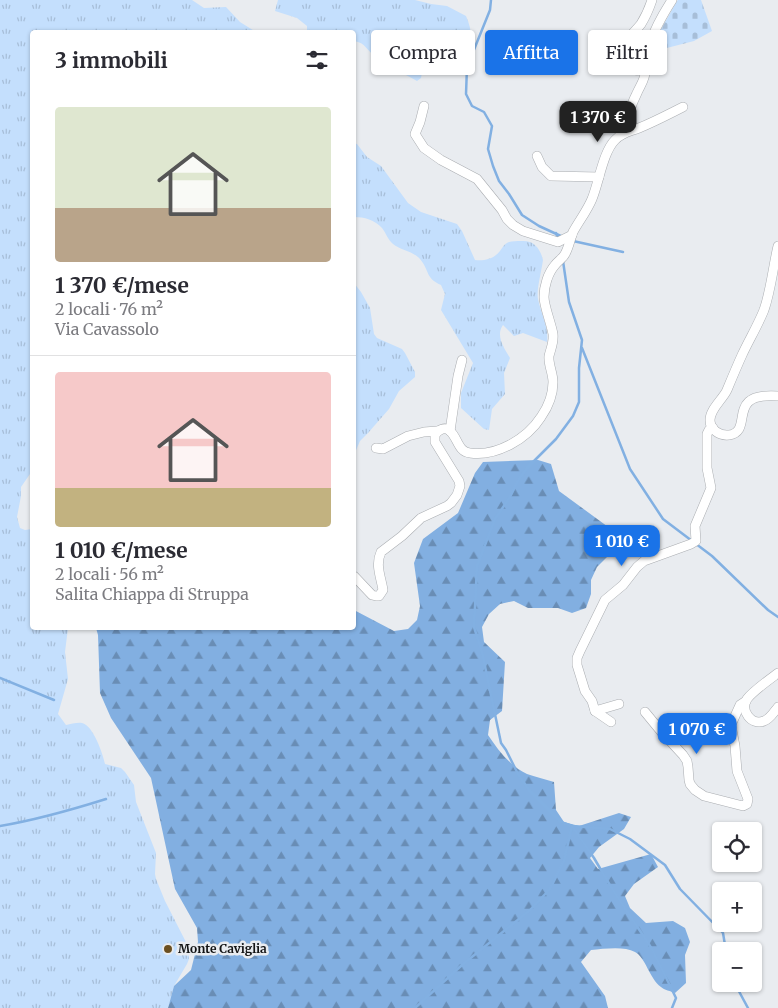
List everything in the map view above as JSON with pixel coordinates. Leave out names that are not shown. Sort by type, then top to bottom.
[{"type":"street","points":[[636,30],[644,20],[652,0]]},
{"type":"street","points":[[655,30],[672,0]]},
{"type":"street","points":[[628,131],[627,124],[631,108],[646,75]]},
{"type":"street","points":[[424,106],[415,134],[424,148],[477,180],[502,210],[507,219],[523,231],[558,242],[572,235]]},
{"type":"street","points":[[376,448],[383,449],[408,436],[445,429],[450,431],[465,452],[472,454],[491,452],[510,445],[532,429],[551,398],[553,382],[549,357],[553,336],[544,297],[547,280],[555,265],[565,256],[572,235],[591,202],[607,152],[618,137],[628,131],[637,129],[683,107]]},
{"type":"street","points":[[537,156],[542,167],[551,176],[599,177]]},
{"type":"street","points":[[778,246],[764,310],[724,396],[712,414],[711,423],[713,428],[721,434],[732,434],[742,424],[744,407],[751,399],[763,396],[778,396]]},
{"type":"street","points":[[450,431],[462,360]]},
{"type":"street","points":[[611,722],[595,711],[592,701],[585,691],[577,662],[580,651],[605,600],[623,585],[637,567],[644,561],[696,541],[696,526],[711,488],[706,459],[707,434],[713,428]]},
{"type":"street","points":[[356,578],[372,594],[379,596],[383,590],[378,564],[381,552],[421,518],[443,509],[454,500],[460,486],[434,439],[437,431]]},
{"type":"street","points":[[778,673],[766,681],[748,698],[744,706],[746,714],[756,722],[766,721],[778,708]]},
{"type":"street","points":[[645,712],[687,761],[690,784],[695,790],[704,796],[743,806],[748,803],[737,772],[731,725],[740,705],[746,702]]},
{"type":"street","points":[[595,711],[618,704]]},
{"type":"green space","points":[[0,0],[192,0],[204,8],[226,7],[240,22],[253,30],[30,30],[30,474],[21,487],[17,517],[20,528],[30,529],[30,630],[68,630],[65,652],[68,679],[58,714],[66,725],[82,723],[86,725],[97,740],[105,764],[121,768],[134,785],[136,802],[156,853],[156,879],[189,948],[189,959],[174,986],[168,1008],[0,1008]]},
{"type":"green space","points":[[278,0],[415,0],[447,6],[466,16],[471,30],[371,30],[371,52],[364,45],[356,42],[356,30],[307,30],[307,26],[297,18],[275,11]]},
{"type":"green space","points":[[678,0],[701,0],[712,31],[694,41],[667,48],[667,30],[661,30]]},
{"type":"green space","points":[[407,75],[422,75],[417,81]]},
{"type":"green space","points":[[356,144],[367,157],[381,166],[408,203],[421,212],[457,224],[475,260],[492,258],[506,244],[512,241],[533,243],[540,252],[543,260],[538,295],[539,305],[546,326],[547,342],[523,333],[514,336],[503,325],[500,338],[510,358],[504,373],[505,394],[492,409],[489,430],[484,429],[461,408],[461,393],[473,363],[441,310],[445,294],[441,285],[432,280],[420,259],[393,244],[379,225],[369,219],[356,217]]},
{"type":"green space","points":[[356,286],[370,308],[374,334],[377,338],[402,349],[415,372],[415,377],[399,391],[389,409],[360,441],[356,450]]},
{"type":"green space","points":[[538,460],[551,464],[559,491],[615,532],[618,546],[597,567],[591,580],[591,594],[586,608],[572,613],[558,608],[528,608],[514,601],[500,604],[489,614],[482,627],[484,642],[505,662],[502,711],[490,720],[488,735],[500,752],[515,767],[527,774],[554,782],[556,810],[564,822],[579,826],[619,813],[631,817],[624,829],[599,847],[590,858],[598,869],[651,854],[658,867],[634,884],[625,896],[630,908],[646,923],[673,921],[685,928],[690,942],[685,955],[686,983],[675,993],[664,989],[653,979],[639,955],[630,950],[620,948],[591,950],[581,962],[605,996],[608,1008],[168,1008],[174,986],[191,970],[198,942],[197,928],[175,889],[151,778],[111,718],[100,693],[97,630],[356,630],[356,611],[394,631],[408,629],[417,620],[420,606],[414,563],[423,539],[458,513],[475,473],[483,462]]},
{"type":"waterway","points":[[491,0],[490,10],[467,67],[466,94],[472,106],[484,112],[492,126],[488,149],[493,166],[499,181],[522,215],[539,226],[563,237]]},
{"type":"waterway","points":[[556,233],[558,239]]},
{"type":"waterway","points":[[573,241],[623,252]]},
{"type":"waterway","points":[[563,261],[569,302],[582,340],[579,368],[579,402],[573,416],[556,439],[527,468],[519,479],[510,497],[495,519],[477,566],[474,627],[482,652],[501,743],[529,790],[561,822],[572,826],[610,829],[630,839],[665,865],[680,889],[723,933],[724,942]]},
{"type":"waterway","points":[[582,348],[630,469],[663,519],[712,556],[768,610],[778,617]]},
{"type":"waterway","points":[[0,678],[54,700]]},
{"type":"waterway","points":[[0,826],[27,821],[106,799]]},
{"type":"waterway","points":[[572,826],[652,949],[676,998],[672,1008]]},
{"type":"waterway","points":[[415,1008],[462,965],[530,910],[550,889],[564,861],[572,826]]},
{"type":"waterway","points":[[739,992],[748,1008]]},
{"type":"place","name":"Monte Caviglia","points":[[168,949]]}]
